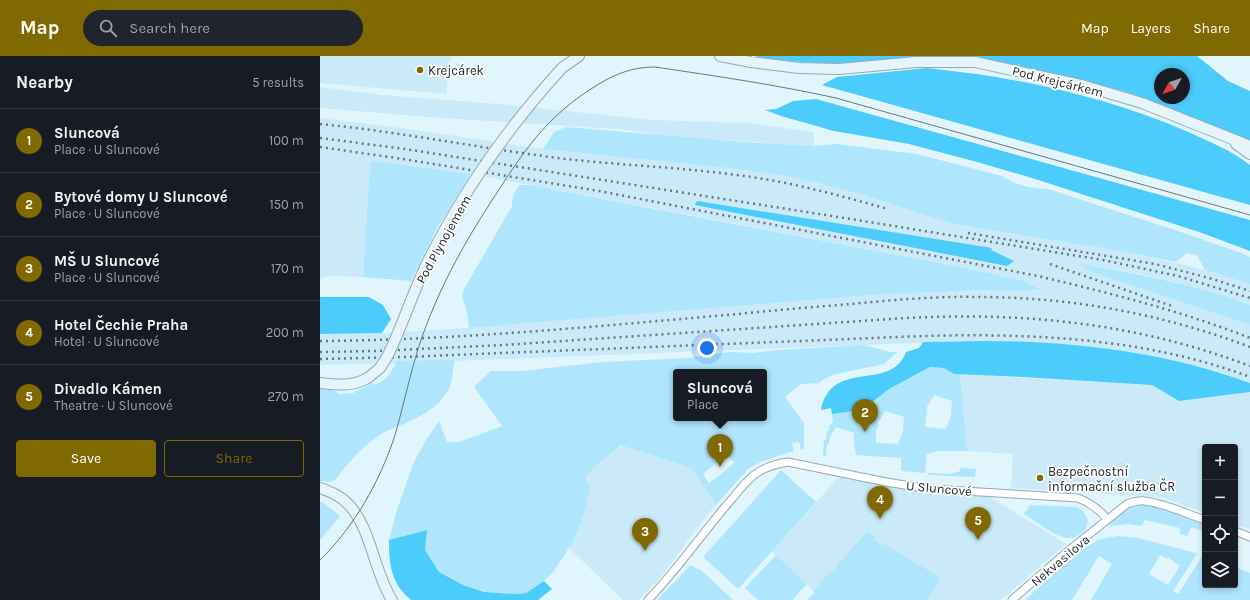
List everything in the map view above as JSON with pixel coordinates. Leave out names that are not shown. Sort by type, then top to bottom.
[{"type":"main road","points":[[562,68],[567,56]]},
{"type":"main road","points":[[562,68],[573,56]]},
{"type":"main road","points":[[562,68],[578,56]]},
{"type":"main road","name":"Pod Krejcárkem","points":[[720,56],[799,68],[831,69],[916,62],[974,62],[1085,86],[1142,103],[1250,146]]},
{"type":"main road","name":"Pod Plynojemem","points":[[320,383],[346,385],[360,382],[380,368],[387,357],[426,265],[456,212],[516,122],[562,68]]},
{"type":"main road","name":"Pod Krejcárkem","points":[[1222,135],[1250,154]]},
{"type":"main road","points":[[320,488],[342,498],[349,504],[358,517],[380,574],[392,600]]},
{"type":"street","name":"U Sluncové","points":[[648,600],[669,577],[712,522],[753,476],[774,465],[788,462],[886,482],[930,489],[1078,498],[1088,502],[1107,519]]},
{"type":"street","points":[[1107,519],[1127,504],[1136,501],[1145,501],[1163,505],[1202,519]]},
{"type":"street","name":"Nekvasilova","points":[[1012,600],[1107,519]]},
{"type":"street","points":[[1238,532],[1250,537]]},
{"type":"shaded area","points":[[320,56],[451,56],[446,94],[320,83]]},
{"type":"shaded area","points":[[754,56],[1197,56],[1228,81],[1250,91],[1250,143],[1198,124],[1155,104],[1190,104],[1190,68],[1154,68],[1154,103],[1136,95],[1120,90],[990,60],[975,58],[913,57],[833,64],[774,60]]},
{"type":"shaded area","points":[[927,68],[970,73],[1045,86],[1116,105],[1186,131],[1227,150],[1250,165],[1250,205],[822,85],[837,77]]},
{"type":"shaded area","points":[[320,87],[383,95],[498,104],[653,120],[747,123],[814,132],[814,146],[677,137],[617,129],[441,118],[320,108]]},
{"type":"shaded area","points":[[816,99],[1250,220],[1250,251],[1202,233],[1032,178],[977,162],[909,144],[834,131],[765,110],[776,109],[793,101]]},
{"type":"shaded area","points":[[320,118],[408,129],[543,149],[719,167],[781,175],[856,193],[954,224],[1121,251],[1194,267],[1250,284],[1250,305],[1176,282],[1131,272],[1082,264],[1089,271],[1250,325],[1250,383],[1223,373],[1144,355],[1100,348],[1024,342],[954,341],[320,365],[320,334],[382,333],[469,328],[884,294],[991,290],[1018,291],[1040,288],[1024,281],[955,266],[696,216],[471,174],[374,161],[370,164],[363,277],[329,276],[320,279]]},
{"type":"shaded area","points":[[566,127],[743,142],[814,146],[836,144],[917,154],[1002,176],[1024,186],[1048,189],[1241,253],[1250,257],[1250,284],[1205,270],[1197,255],[1187,253],[1176,262],[1121,251],[954,224],[856,193],[781,175],[719,167],[543,149],[554,132]]},
{"type":"shaded area","points":[[374,161],[471,174],[437,228],[411,281],[363,277],[370,164]]},
{"type":"shaded area","points":[[519,185],[529,185],[955,266],[1024,281],[1041,289],[1018,291],[991,290],[884,294],[469,328],[467,312],[462,297],[463,291],[512,206],[513,195]]},
{"type":"shaded area","points":[[697,201],[992,248],[991,250],[1014,261],[1007,266],[695,205]]},
{"type":"shaded area","points":[[1081,264],[1166,280],[1208,291],[1250,305],[1250,325],[1089,271]]},
{"type":"shaded area","points":[[320,297],[369,297],[383,305],[391,319],[382,333],[320,334]]},
{"type":"shaded area","points":[[985,341],[1052,343],[1086,346],[1153,356],[1186,363],[1250,383],[1250,392],[1179,401],[1152,385],[954,374],[944,368],[930,367],[889,389],[862,410],[832,414],[831,408],[821,410],[827,394],[837,384],[849,379],[888,371],[898,364],[906,352],[919,348],[923,342]]},
{"type":"shaded area","points":[[864,345],[891,352],[897,352],[884,364],[836,374],[819,383],[801,384],[785,397],[804,423],[804,449],[801,449],[799,442],[792,443],[794,451],[764,461],[748,469],[716,505],[691,468],[621,445],[585,476],[590,486],[586,507],[576,535],[554,571],[544,581],[526,593],[515,594],[484,592],[463,585],[439,572],[425,550],[427,530],[389,540],[396,513],[413,464],[426,440],[439,421],[447,442],[459,442],[502,426],[474,387],[491,371],[523,371],[602,362],[689,358],[729,352],[753,353],[777,350]],"holes":[[[727,454],[734,463],[709,483],[703,474]]]},
{"type":"shaded area","points":[[454,360],[450,386],[447,393],[436,405],[422,415],[376,437],[357,454],[335,480],[330,482],[320,481],[320,389],[333,390],[339,394],[353,393],[372,383],[374,385],[386,379],[397,361]]},
{"type":"shaded area","points":[[930,367],[944,368],[954,374],[960,374],[967,451],[938,451],[927,454],[925,473],[901,471],[901,458],[856,455],[854,447],[854,433],[836,427],[829,439],[829,444],[827,444],[826,456],[823,456],[824,440],[826,440],[827,431],[829,431],[829,427],[833,421],[832,414],[862,410],[889,389]],"holes":[[[934,395],[952,401],[951,416],[946,429],[925,427],[927,407]],[[885,411],[904,417],[903,431],[898,444],[876,443],[876,429],[878,429],[878,423]]]},
{"type":"shaded area","points":[[960,374],[1152,385],[1179,401],[1250,392],[1250,529],[1238,525],[1238,444],[1202,444],[1202,512],[1162,497],[1011,488],[1013,454],[967,451]]},
{"type":"shaded area","points":[[622,445],[691,468],[716,505],[660,578],[639,600],[623,600],[569,548],[576,535],[589,481],[585,476]]},
{"type":"shaded area","points":[[960,468],[976,469],[975,477],[928,475],[928,473],[950,474],[960,471]]},
{"type":"shaded area","points":[[781,470],[816,502],[738,589],[703,557]]},
{"type":"shaded area","points":[[839,477],[924,492],[989,496],[1066,544],[1001,600],[915,600],[815,592],[772,551]]},
{"type":"shaded area","points":[[320,502],[324,503],[340,516],[320,540]]},
{"type":"shaded area","points":[[1136,504],[1161,508],[1202,523],[1202,531],[1191,527],[1187,536],[1180,534],[1180,528],[1145,520],[1142,526],[1128,524],[1110,526],[1109,523],[1125,509]]},
{"type":"shaded area","points":[[1030,505],[1076,507],[1083,511],[1086,516],[1088,521],[1086,527],[1079,535],[1073,537],[1067,538],[1057,535],[1024,514]]},
{"type":"shaded area","points":[[427,530],[425,550],[439,572],[463,585],[484,592],[515,594],[526,593],[544,581],[552,589],[538,600],[411,600],[399,587],[392,573],[389,540]]},
{"type":"shaded area","points":[[867,532],[875,536],[873,539],[941,578],[927,600],[807,600],[815,592],[813,591]]},
{"type":"shaded area","points":[[1118,536],[1138,538],[1196,553],[1197,554],[1173,591],[1178,594],[1202,557],[1202,588],[1238,588],[1238,568],[1250,573],[1250,600],[1091,600],[1112,564],[1099,556],[1072,600],[1025,600],[1081,550],[1100,539]],"holes":[[[1160,555],[1167,559],[1168,557],[1180,566],[1168,585],[1149,574]]]},
{"type":"shaded area","points":[[776,555],[807,584],[792,600],[758,600],[745,588]]},
{"type":"shaded area","points":[[691,565],[701,570],[733,600],[657,600]]},
{"type":"tram line","points":[[320,560],[333,547],[355,518],[382,469],[395,435],[414,363],[428,321],[448,276],[480,219],[524,153],[549,123],[580,96],[619,74],[633,69],[655,67],[724,77],[814,93],[1250,215]]},
{"type":"railway","points":[[320,124],[382,131],[566,159],[710,172],[758,178],[807,188],[888,209]]},
{"type":"railway","points":[[320,138],[405,149],[1103,260],[1178,276],[1250,298]]},
{"type":"railway","points":[[320,147],[599,191],[1038,276],[1172,311],[1250,338]]},
{"type":"railway","points":[[968,233],[1155,264],[1209,278],[1250,291]]},
{"type":"railway","points":[[1050,264],[1172,306]]},
{"type":"railway","points":[[320,341],[425,338],[529,332],[899,300],[962,297],[1048,300],[1082,304],[1184,325],[1250,347]]},
{"type":"railway","points":[[320,352],[503,345],[906,318],[995,317],[1038,319],[1123,330],[1207,351],[1250,366]]},
{"type":"railway","points":[[320,359],[964,335],[1047,337],[1130,346],[1211,364],[1250,377]]},
{"type":"place","name":"Krejcárek","points":[[420,70]]},
{"type":"place","name":"Bytové domy U Sluncové","points":[[865,432]]},
{"type":"place","name":"Sluncová","points":[[720,467]]},
{"type":"place","name":"Bezpečnostní informační služba ČR","points":[[1040,478]]},
{"type":"place","name":"Hotel Čechie Praha","points":[[880,519]]},
{"type":"place","name":"Divadlo Kámen","points":[[978,540]]},
{"type":"place","name":"MŠ U Sluncové","points":[[645,551]]}]
